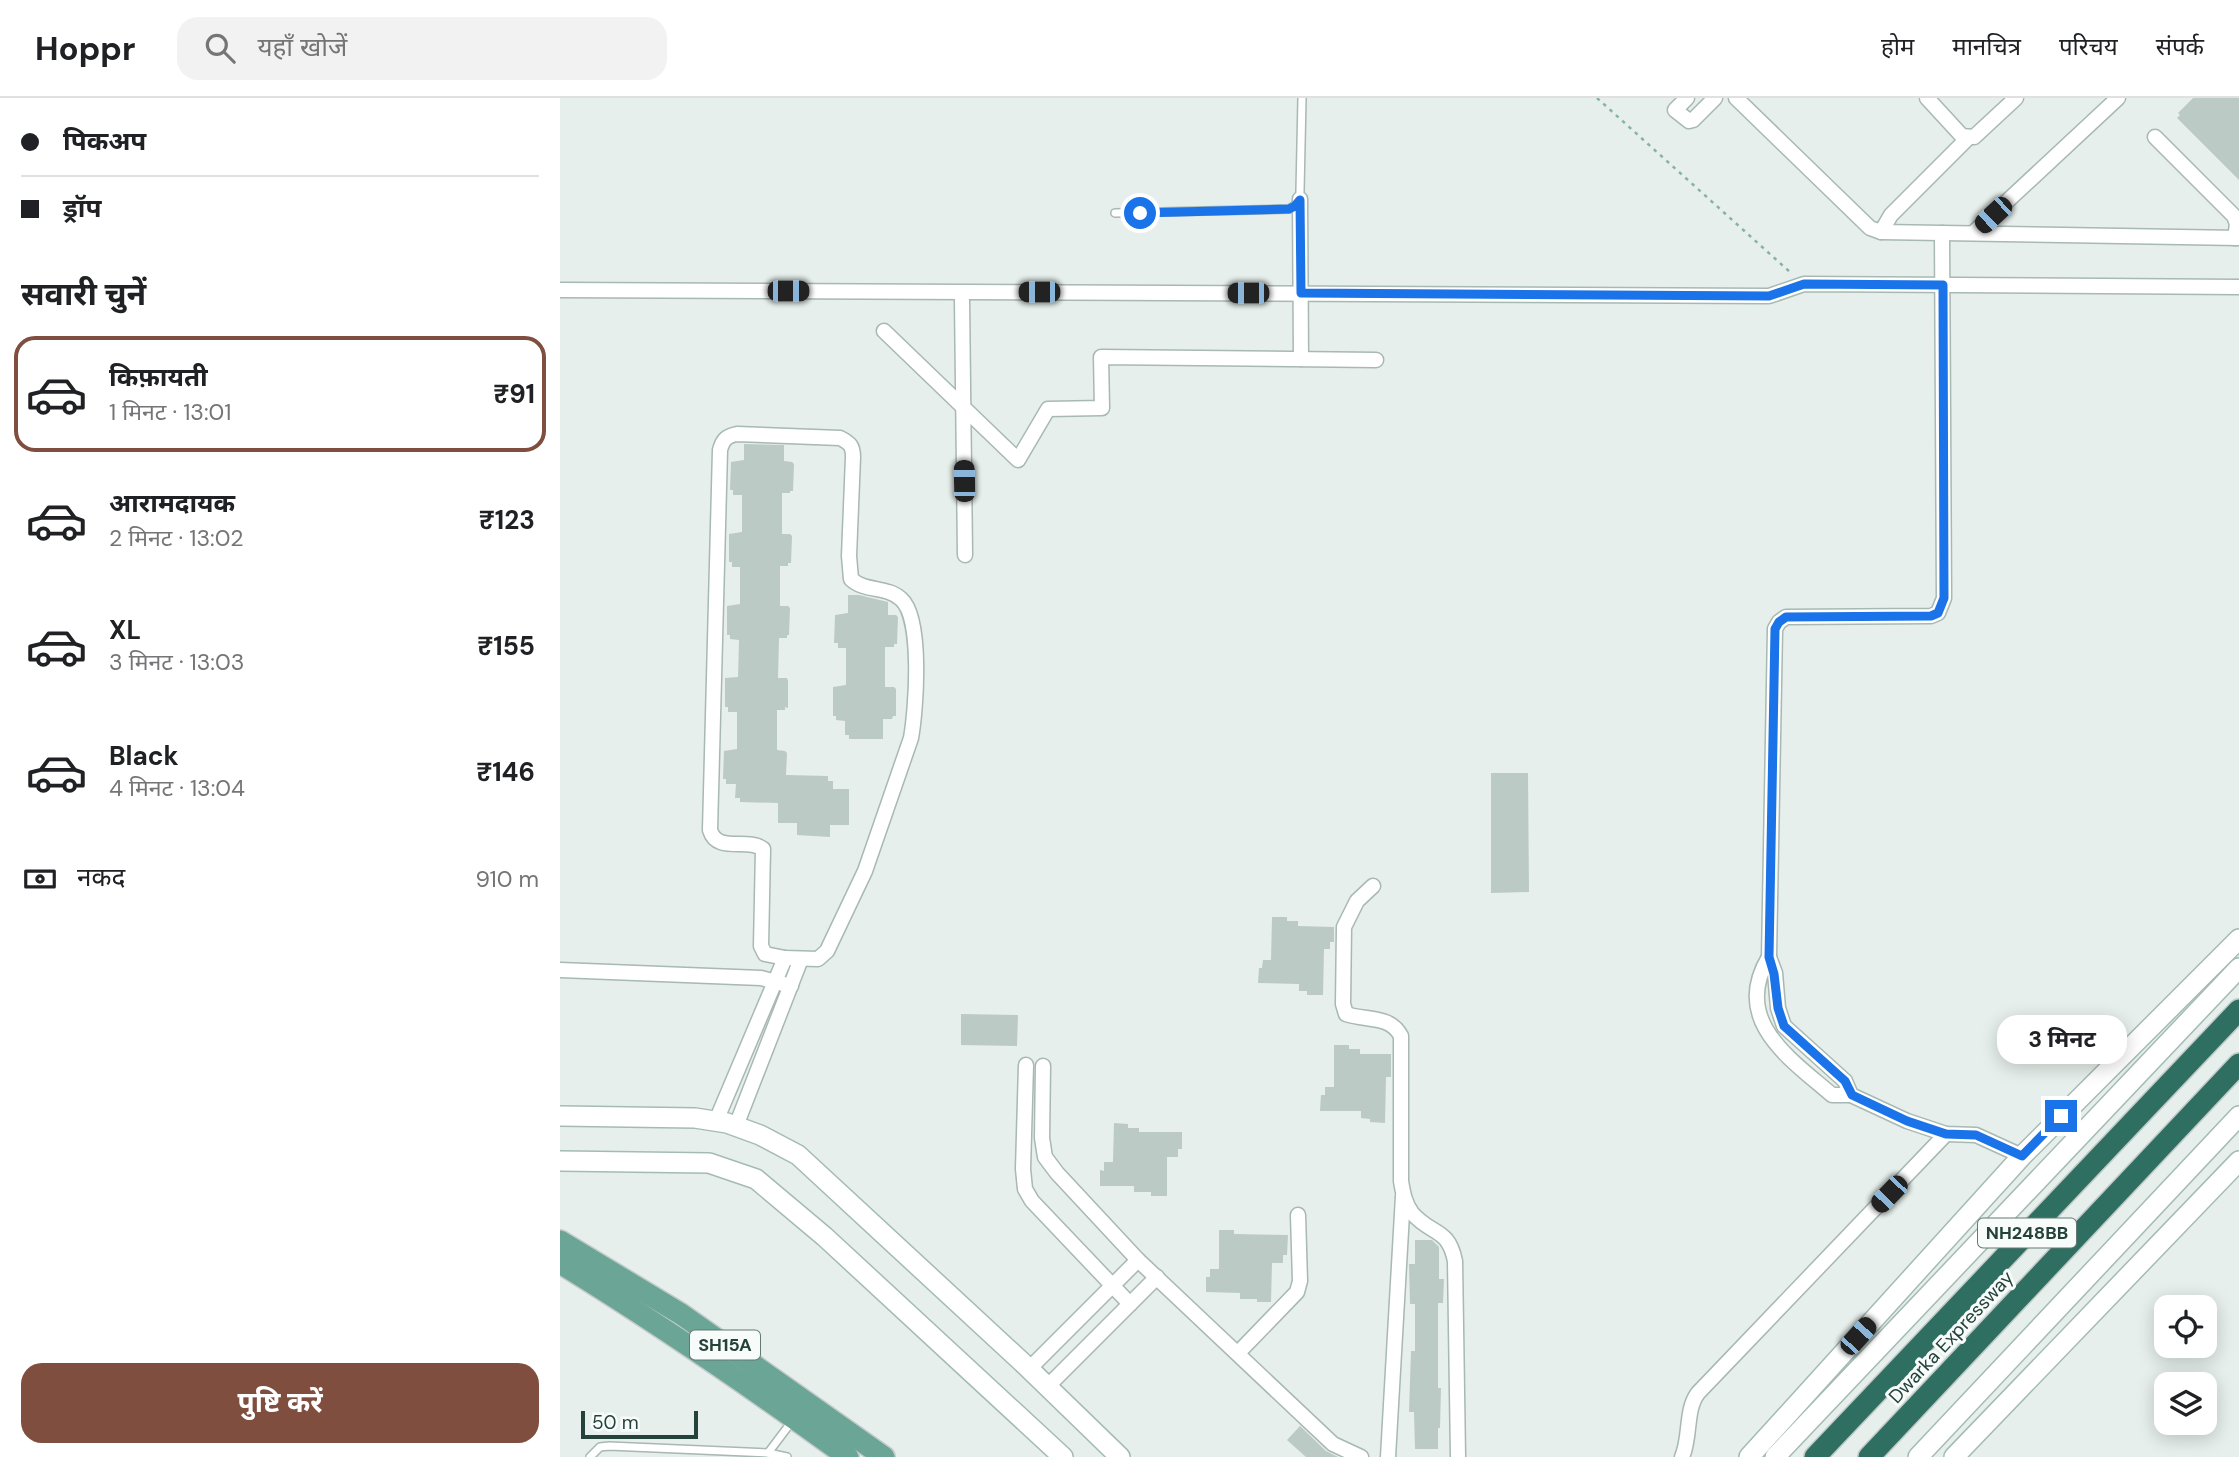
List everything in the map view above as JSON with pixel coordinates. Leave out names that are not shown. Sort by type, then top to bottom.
[{"type":"highway","name":"Dwarka Expressway","points":[[1815,1457],[2239,1010]]},
{"type":"highway","name":"Dwarka Expressway","points":[[1869,1457],[2239,1064]]},
{"type":"main road","name":"SH15A","points":[[560,1241],[681,1314],[884,1457]]},
{"type":"main road","name":"SH15A","points":[[560,1263],[633,1308],[848,1457]]},
{"type":"street","points":[[1687,98],[1675,110],[1689,121],[1715,98]]},
{"type":"street","points":[[1736,98],[1870,228],[1881,232],[2237,238],[2234,216],[2155,137]]},
{"type":"street","points":[[1927,98],[1962,136],[1968,138],[1974,137],[2016,98]]},
{"type":"street","points":[[1973,233],[2118,98]]},
{"type":"street","points":[[1881,232],[1891,215],[1968,138]]},
{"type":"street","points":[[1300,200],[1301,359]]},
{"type":"street","points":[[1852,1095],[1845,1081],[1784,1026],[1769,957],[1775,629],[1786,617],[1931,616],[1938,613],[1942,606],[1942,233]]},
{"type":"street","points":[[560,290],[1769,296],[1804,284],[2239,287]]},
{"type":"street","points":[[962,300],[965,555]]},
{"type":"street","points":[[884,331],[1018,460],[1048,408],[1102,408],[1101,357],[1376,360]]},
{"type":"street","points":[[737,434],[840,438],[848,442],[853,448],[849,556],[851,579],[858,585],[894,593],[904,601],[915,635],[915,719],[911,738],[865,871],[825,954],[818,959],[785,958],[765,954],[761,946],[764,849],[757,845],[718,842],[712,837],[710,830],[720,450],[729,435],[737,434]]},
{"type":"street","points":[[1373,886],[1357,901],[1344,927],[1343,1004],[1346,1014],[1357,1018],[1383,1020],[1397,1029],[1401,1036],[1403,1193],[1388,1457]]},
{"type":"street","points":[[1749,1457],[2022,1156],[2239,939]]},
{"type":"street","points":[[1769,957],[1759,974],[1756,992],[1758,1011],[1766,1031],[1782,1052],[1832,1095],[1852,1095],[1884,1112],[1946,1134],[1976,1135],[2022,1156]]},
{"type":"street","points":[[716,1121],[785,958]]},
{"type":"street","points":[[736,1126],[801,958]]},
{"type":"street","points":[[1775,1457],[2239,968]]},
{"type":"street","points":[[560,970],[761,978],[791,986]]},
{"type":"street","points":[[1026,1065],[1023,1169],[1025,1189],[1032,1201],[1130,1304]]},
{"type":"street","points":[[1043,1066],[1042,1138],[1045,1157],[1057,1173],[1138,1260],[1333,1444],[1361,1457]]},
{"type":"street","points":[[560,1116],[695,1118],[716,1121],[761,1135],[798,1155],[1120,1457]]},
{"type":"street","points":[[1919,1457],[2236,1119]]},
{"type":"street","points":[[1682,1457],[1691,1408],[1698,1393],[1946,1134]]},
{"type":"street","points":[[560,1161],[709,1163],[756,1179],[825,1237],[1063,1457]]},
{"type":"street","points":[[1954,1457],[2239,1161]]},
{"type":"street","points":[[1403,1193],[1411,1211],[1426,1227],[1444,1236],[1452,1246],[1455,1261],[1458,1457]]},
{"type":"street","points":[[1237,1353],[1297,1292],[1300,1281],[1298,1215]]},
{"type":"street","points":[[1029,1369],[1138,1260]]},
{"type":"street","points":[[1048,1387],[1157,1277]]},
{"type":"lane","points":[[1115,213],[1289,209],[1295,206],[1300,200],[1302,98]]},
{"type":"lane","points":[[768,1453],[795,1418]]},
{"type":"lane","points":[[590,1457],[600,1447],[609,1446],[768,1453],[788,1457]]},
{"type":"path","points":[[1597,98],[1804,284]]},
{"type":"building","points":[[2193,98],[2239,98],[2239,180],[2177,118],[2180,115],[2178,113]]},
{"type":"building","points":[[744,444],[784,445],[784,461],[794,464],[793,491],[782,493],[782,534],[792,536],[791,563],[788,563],[788,566],[780,566],[780,606],[790,608],[789,635],[787,638],[779,638],[778,678],[787,678],[788,681],[788,708],[777,710],[777,750],[787,753],[786,775],[828,776],[828,781],[833,781],[833,789],[849,789],[849,825],[830,825],[830,837],[797,835],[797,823],[778,823],[778,803],[740,802],[740,798],[735,798],[736,784],[726,784],[726,779],[723,779],[724,751],[737,749],[737,712],[728,712],[728,707],[725,707],[725,678],[738,677],[739,640],[730,639],[730,635],[727,635],[727,606],[740,604],[740,567],[732,567],[732,562],[729,562],[729,534],[742,532],[742,495],[733,495],[733,490],[730,490],[731,462],[744,460]]},
{"type":"building","points":[[848,595],[888,602],[888,615],[898,617],[897,644],[894,644],[894,647],[885,647],[885,687],[896,689],[896,716],[883,719],[883,739],[849,739],[849,735],[845,735],[845,721],[836,720],[836,716],[833,716],[833,687],[846,685],[846,648],[838,648],[838,643],[834,643],[835,615],[848,613]]},
{"type":"building","points":[[1491,773],[1528,773],[1529,892],[1491,893]]},
{"type":"building","points":[[1272,917],[1287,917],[1287,921],[1298,921],[1298,926],[1334,927],[1334,942],[1330,942],[1330,949],[1324,949],[1323,995],[1307,995],[1307,991],[1299,991],[1299,984],[1258,983],[1259,968],[1262,968],[1263,960],[1271,960]]},
{"type":"building","points":[[961,1014],[1018,1015],[1017,1046],[961,1045]]},
{"type":"building","points":[[1334,1045],[1349,1045],[1349,1049],[1360,1049],[1360,1054],[1391,1054],[1391,1077],[1386,1077],[1385,1123],[1361,1118],[1361,1111],[1320,1111],[1321,1095],[1325,1095],[1325,1087],[1334,1087]]},
{"type":"building","points":[[1114,1123],[1128,1124],[1128,1128],[1139,1128],[1139,1132],[1182,1132],[1182,1149],[1178,1149],[1178,1157],[1167,1157],[1167,1196],[1134,1192],[1134,1186],[1100,1186],[1100,1170],[1104,1171],[1104,1162],[1113,1162]]},
{"type":"building","points":[[1219,1230],[1234,1230],[1234,1234],[1288,1235],[1287,1255],[1283,1255],[1283,1263],[1272,1263],[1271,1302],[1240,1299],[1240,1293],[1206,1292],[1206,1277],[1210,1277],[1210,1269],[1219,1269]]},
{"type":"building","points":[[1415,1240],[1432,1240],[1439,1247],[1439,1279],[1444,1279],[1443,1303],[1438,1303],[1438,1388],[1441,1388],[1438,1449],[1415,1449],[1414,1412],[1409,1412],[1411,1351],[1415,1351],[1415,1304],[1410,1304],[1409,1264],[1415,1264]]},
{"type":"building","points":[[1300,1426],[1326,1451],[1338,1457],[1306,1457],[1287,1440]]},
{"type":"route","points":[[1140,213],[1289,209],[1300,200],[1301,293],[1769,296],[1804,284],[1943,285],[1942,606],[1938,613],[1931,616],[1786,617],[1775,629],[1769,957],[1784,1026],[1845,1081],[1852,1095],[1907,1121],[1946,1134],[1976,1135],[2022,1156],[2061,1116]]}]
